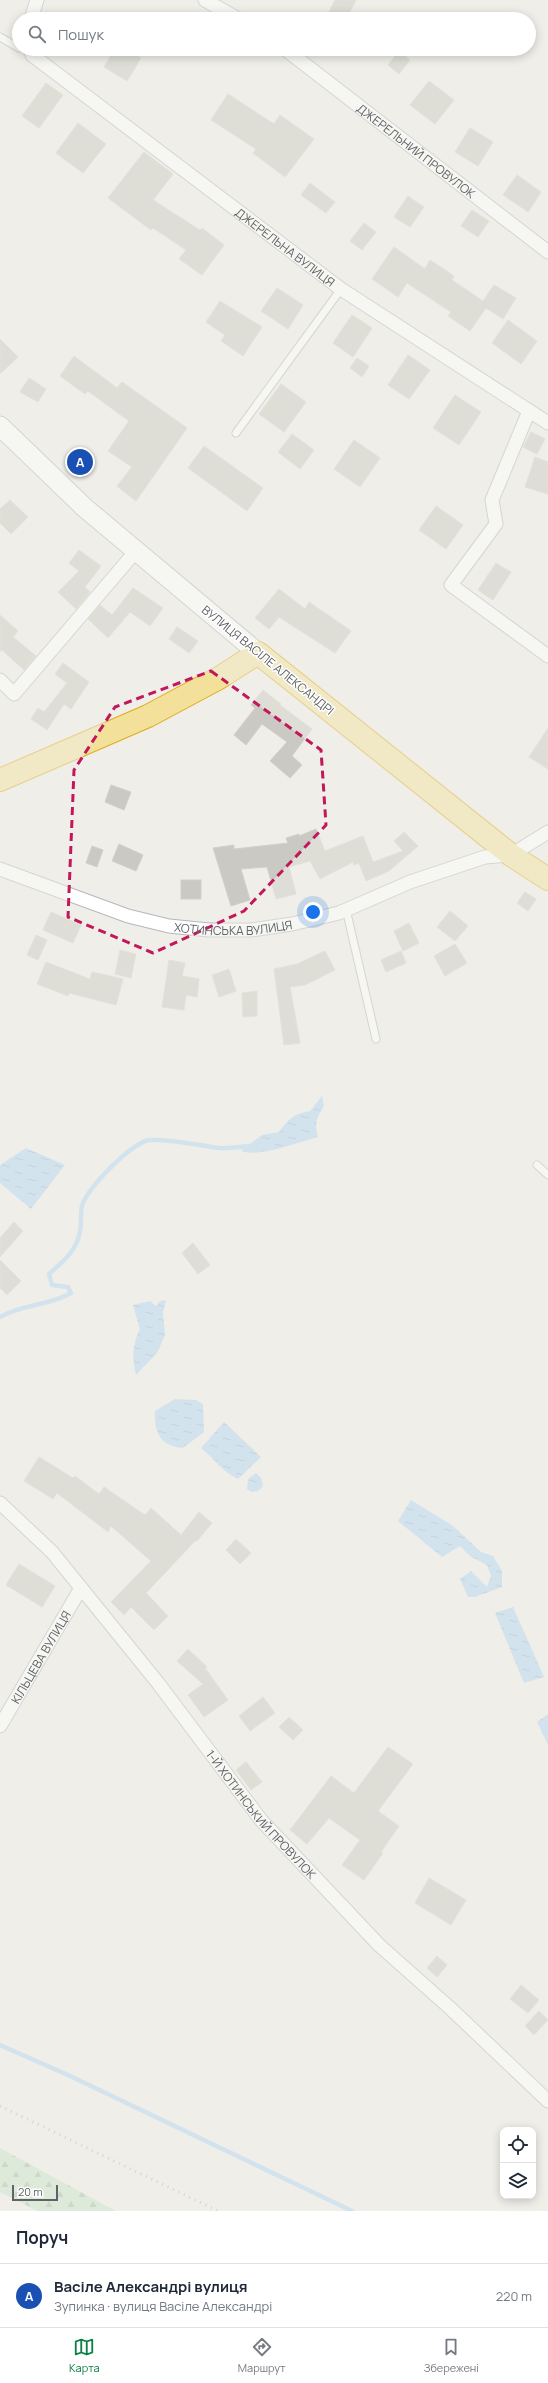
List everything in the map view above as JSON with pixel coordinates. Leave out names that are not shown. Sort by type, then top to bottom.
[{"type":"highway","points":[[0,780],[148,716],[219,678],[258,653]]},
{"type":"highway","name":"ВУЛИЦЯ ВАСІЛЕ АЛЕКСАНДРІ","points":[[258,653],[511,856],[547,877]]},
{"type":"main road","name":"ВУЛИЦЯ ВАСІЛЕ АЛЕКСАНДРІ","points":[[0,426],[85,508],[258,653]]},
{"type":"street","points":[[33,12],[37,0]]},
{"type":"street","points":[[205,0],[226,12]]},
{"type":"street","name":"ДЖЕРЕЛЬНА ВУЛИЦЯ","points":[[34,56],[341,289],[548,423]]},
{"type":"street","name":"ДЖЕРЕЛЬНИЙ ПРОВУЛОК","points":[[294,56],[548,252]]},
{"type":"street","points":[[529,411],[492,500],[496,524],[451,585],[548,656]]},
{"type":"street","points":[[0,680],[14,694],[136,551]]},
{"type":"street","points":[[511,856],[548,832]]},
{"type":"street","name":"ХОТИНСЬКА ВУЛИЦЯ","points":[[0,869],[128,916],[176,927],[209,930],[250,930],[292,924],[346,910],[403,885],[485,857],[511,856]]},
{"type":"street","name":"1-Й ХОТИНСЬКИЙ ПРОВУЛОК","points":[[0,1503],[52,1552],[158,1683],[261,1820],[379,1945],[450,2008],[548,2102]]},
{"type":"street","name":"КІЛЬЦЕВА ВУЛИЦЯ","points":[[0,1726],[81,1588]]},
{"type":"lane","points":[[0,37],[12,43]]},
{"type":"lane","points":[[236,433],[341,289]]},
{"type":"lane","points":[[346,910],[376,1039]]},
{"type":"lane","points":[[537,1165],[548,1175]]},
{"type":"highlighted area","points":[[211,671],[321,750],[326,825],[244,911],[153,953],[68,917],[74,770],[115,707]]},
{"type":"green space","points":[[0,2148],[115,2211],[38,2211],[0,2192]]},
{"type":"water","points":[[322,1096],[324,1106],[317,1121],[316,1128],[318,1137],[268,1151],[249,1153],[241,1151],[262,1135],[279,1132],[288,1121],[296,1115],[310,1111]]},
{"type":"water","points":[[26,1148],[65,1165],[31,1209],[0,1183],[0,1165]]},
{"type":"water","points":[[166,1300],[163,1313],[165,1335],[157,1353],[136,1375],[134,1346],[140,1329],[133,1305],[150,1301],[156,1306],[160,1301]]},
{"type":"water","points":[[175,1399],[196,1400],[203,1404],[204,1432],[183,1448],[175,1447],[164,1441],[157,1432],[156,1426],[155,1411]]},
{"type":"water","points":[[224,1422],[261,1457],[238,1479],[223,1469],[201,1448]]},
{"type":"water","points":[[256,1473],[261,1478],[263,1486],[258,1491],[251,1492],[247,1489],[248,1479]]},
{"type":"water","points":[[411,1500],[453,1526],[481,1552],[493,1556],[502,1571],[502,1587],[475,1597],[468,1597],[460,1579],[471,1571],[487,1587],[491,1576],[487,1565],[470,1556],[460,1546],[442,1557],[398,1521]]},
{"type":"water","points":[[513,1607],[544,1677],[524,1683],[495,1613]]},
{"type":"water","points":[[548,1714],[548,1745],[537,1722]]},
{"type":"building","points":[[335,0],[356,0],[350,12],[329,12]]},
{"type":"building","points":[[111,56],[137,56],[141,58],[127,81],[104,67]]},
{"type":"building","points":[[395,56],[405,56],[410,60],[399,74],[388,65]]},
{"type":"building","points":[[429,81],[454,100],[435,124],[410,105]]},
{"type":"building","points":[[46,83],[63,95],[39,128],[22,116]]},
{"type":"building","points":[[228,94],[274,124],[280,115],[314,139],[285,177],[253,153],[256,149],[211,120]]},
{"type":"building","points":[[78,123],[106,144],[83,173],[56,153]]},
{"type":"building","points":[[470,128],[493,142],[478,166],[455,152]]},
{"type":"building","points":[[144,152],[173,174],[153,200],[200,230],[202,228],[224,245],[202,275],[179,259],[186,250],[153,228],[151,230],[108,198]]},
{"type":"building","points":[[517,175],[541,192],[528,212],[503,195]]},
{"type":"building","points":[[310,183],[335,202],[326,213],[301,195]]},
{"type":"building","points":[[408,196],[424,207],[410,227],[394,217]]},
{"type":"building","points":[[472,210],[489,221],[478,237],[461,226]]},
{"type":"building","points":[[364,223],[376,232],[362,250],[350,241]]},
{"type":"building","points":[[394,247],[425,269],[430,260],[454,276],[452,280],[483,301],[494,285],[516,298],[503,319],[486,308],[470,331],[448,316],[451,312],[407,283],[398,297],[372,279]]},
{"type":"building","points":[[277,288],[303,305],[288,329],[261,311]]},
{"type":"building","points":[[220,301],[262,327],[243,356],[221,341],[225,335],[206,322]]},
{"type":"building","points":[[352,315],[372,328],[353,357],[333,343]]},
{"type":"building","points":[[508,320],[537,341],[521,364],[492,343]]},
{"type":"building","points":[[0,339],[18,357],[0,374]]},
{"type":"building","points":[[408,355],[430,370],[409,399],[388,385]]},
{"type":"building","points":[[74,356],[117,388],[122,382],[187,428],[136,501],[117,486],[132,467],[108,451],[129,421],[88,391],[85,394],[60,376]]},
{"type":"building","points":[[357,358],[369,366],[362,377],[350,368]]},
{"type":"building","points":[[29,378],[46,389],[38,402],[20,392]]},
{"type":"building","points":[[281,384],[306,402],[284,432],[259,414]]},
{"type":"building","points":[[455,395],[481,412],[459,445],[433,428]]},
{"type":"building","points":[[531,432],[545,439],[537,454],[523,447]]},
{"type":"building","points":[[292,434],[314,450],[300,469],[278,452]]},
{"type":"building","points":[[354,440],[380,458],[360,487],[334,469]]},
{"type":"building","points":[[204,446],[263,488],[247,511],[188,468]]},
{"type":"building","points":[[535,457],[548,462],[548,494],[525,487]]},
{"type":"building","points":[[10,500],[28,517],[11,534],[0,523],[0,509]]},
{"type":"building","points":[[436,506],[463,525],[446,549],[419,530]]},
{"type":"building","points":[[79,550],[101,566],[85,587],[90,592],[76,609],[58,592],[79,571],[69,563]]},
{"type":"building","points":[[496,563],[511,572],[493,600],[478,590]]},
{"type":"building","points":[[133,588],[163,608],[150,626],[130,612],[108,638],[88,619],[100,605],[112,615]]},
{"type":"building","points":[[279,589],[305,609],[309,602],[351,631],[335,653],[279,617],[269,629],[255,618]]},
{"type":"building","points":[[0,615],[18,631],[13,637],[36,656],[24,670],[2,650],[0,652]]},
{"type":"building","points":[[177,627],[198,641],[189,653],[169,639]]},
{"type":"building","points":[[63,663],[89,682],[71,709],[64,704],[47,730],[31,719],[38,708],[44,712],[67,683],[55,674]]},
{"type":"building","points":[[263,690],[312,729],[292,756],[302,765],[290,778],[270,761],[287,742],[262,724],[246,745],[234,735],[255,708],[251,705]]},
{"type":"building","points":[[548,728],[548,769],[529,757]]},
{"type":"building","points":[[111,785],[131,792],[124,810],[105,802]]},
{"type":"building","points":[[316,829],[325,851],[363,836],[373,862],[403,851],[394,841],[404,832],[418,846],[389,871],[366,881],[359,863],[354,865],[353,862],[320,879],[310,861],[289,867],[296,894],[276,899],[267,867],[241,869],[250,900],[231,906],[213,848],[234,845],[234,849],[288,843],[286,838],[299,834],[299,836]]},
{"type":"building","points":[[119,844],[143,855],[136,871],[112,861]]},
{"type":"building","points":[[92,846],[103,850],[97,867],[86,863]]},
{"type":"building","points":[[181,880],[201,880],[201,899],[181,899]]},
{"type":"building","points":[[525,892],[536,899],[528,911],[517,903]]},
{"type":"building","points":[[450,911],[468,926],[455,941],[437,927]]},
{"type":"building","points":[[51,912],[81,925],[73,943],[43,930]]},
{"type":"building","points":[[409,923],[419,943],[403,951],[394,931]]},
{"type":"building","points":[[36,935],[47,940],[38,960],[27,955]]},
{"type":"building","points":[[455,944],[467,963],[445,976],[434,956]]},
{"type":"building","points":[[120,950],[136,954],[131,978],[115,974]]},
{"type":"building","points":[[325,951],[335,970],[305,985],[290,987],[300,1043],[284,1045],[274,969],[297,964]]},
{"type":"building","points":[[401,951],[406,963],[386,972],[381,960]]},
{"type":"building","points":[[169,960],[185,963],[182,976],[199,979],[197,997],[186,995],[184,1010],[162,1007]]},
{"type":"building","points":[[46,962],[90,979],[92,972],[123,979],[116,1005],[69,993],[68,996],[37,984]]},
{"type":"building","points":[[229,969],[236,991],[219,997],[212,975]]},
{"type":"building","points":[[257,991],[257,1016],[243,1017],[242,993]]},
{"type":"building","points":[[14,1222],[23,1231],[0,1257],[0,1238]]},
{"type":"building","points":[[193,1243],[210,1265],[198,1274],[182,1253]]},
{"type":"building","points":[[0,1260],[21,1281],[7,1295],[0,1288]]},
{"type":"building","points":[[39,1457],[73,1478],[75,1476],[99,1494],[104,1487],[145,1515],[151,1508],[181,1535],[199,1512],[212,1523],[197,1541],[196,1540],[146,1593],[168,1616],[154,1630],[131,1607],[124,1615],[111,1602],[151,1561],[111,1526],[108,1532],[57,1493],[53,1499],[24,1481]]},
{"type":"building","points":[[236,1539],[251,1553],[240,1564],[226,1550]]},
{"type":"building","points":[[19,1564],[55,1586],[42,1607],[6,1585]]},
{"type":"building","points":[[188,1649],[207,1667],[205,1668],[228,1700],[204,1717],[188,1695],[203,1684],[177,1661]]},
{"type":"building","points":[[263,1697],[275,1713],[250,1731],[239,1716]]},
{"type":"building","points":[[289,1717],[303,1730],[293,1740],[279,1727]]},
{"type":"building","points":[[388,1747],[413,1764],[378,1811],[399,1826],[381,1852],[383,1853],[364,1880],[342,1865],[360,1840],[329,1818],[307,1844],[290,1830],[331,1776],[354,1793]]},
{"type":"building","points":[[246,1762],[262,1782],[251,1790],[236,1770]]},
{"type":"building","points":[[429,1878],[466,1900],[451,1925],[415,1903]]},
{"type":"building","points":[[437,1956],[447,1965],[437,1977],[427,1968]]},
{"type":"building","points":[[521,1985],[539,2000],[528,2013],[510,1999]]},
{"type":"building","points":[[539,2011],[548,2020],[534,2035],[525,2026]]},
{"type":"waterway","points":[[0,1317],[8,1313],[54,1300],[71,1293],[68,1287],[52,1285],[49,1274],[65,1260],[76,1244],[81,1228],[81,1212],[85,1199],[100,1178],[133,1148],[142,1142],[150,1140],[176,1141],[219,1148],[255,1146]]},
{"type":"waterway","points":[[0,2045],[68,2075],[352,2211]]},
{"type":"railway","points":[[0,2106],[218,2211]]},
{"type":"place","name":"Васіле Александрі вулиця","points":[[80,462]]}]
